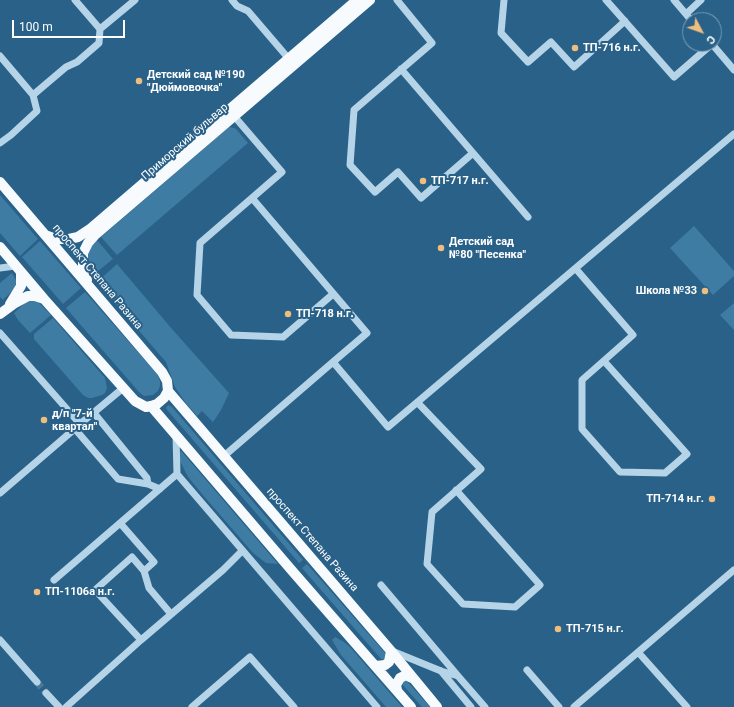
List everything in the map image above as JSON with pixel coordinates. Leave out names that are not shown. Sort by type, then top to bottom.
[{"type":"main road","points":[[45,234],[56,239],[70,239],[78,237],[90,229],[357,0]]},
{"type":"main road","name":"Приморский бульвар","points":[[89,286],[83,271],[82,261],[83,253],[88,243],[95,235],[370,0]]},
{"type":"main road","name":"проспект Степана Разина","points":[[0,182],[162,372],[167,381],[168,391],[391,651],[437,707]]},
{"type":"main road","points":[[0,248],[122,389],[135,402],[146,407],[151,406],[161,401],[168,391]]},
{"type":"main road","points":[[2,313],[16,297],[21,286],[18,269]]},
{"type":"main road","points":[[2,313],[15,303],[28,296],[35,296],[44,299]]},
{"type":"main road","points":[[151,406],[411,707]]},
{"type":"main road","points":[[376,666],[385,665],[389,662],[391,651]]},
{"type":"main road","points":[[397,690],[396,685],[400,678],[406,675],[412,678]]},
{"type":"street","points":[[33,95],[66,67],[77,62],[99,43],[100,29],[75,0]]},
{"type":"street","points":[[100,29],[135,0]]},
{"type":"street","points":[[232,0],[238,6],[248,11],[289,59]]},
{"type":"street","points":[[396,0],[432,42],[354,110],[350,165],[375,192],[398,172],[421,198],[473,153]]},
{"type":"street","points":[[504,0],[502,33],[528,62],[551,42],[574,67],[625,21]]},
{"type":"street","points":[[606,0],[674,77],[703,52]]},
{"type":"street","points":[[674,0],[684,12]]},
{"type":"street","points":[[688,12],[701,0]]},
{"type":"street","points":[[719,52],[734,70]]},
{"type":"street","points":[[0,56],[33,95],[37,111],[0,143]]},
{"type":"street","points":[[401,69],[528,217]]},
{"type":"street","points":[[234,116],[282,172],[200,243],[196,295],[232,334],[283,337],[333,294]]},
{"type":"street","points":[[333,362],[388,427],[734,134]]},
{"type":"street","points":[[224,456],[367,333],[252,198]]},
{"type":"street","points":[[0,268],[18,269]]},
{"type":"street","points":[[576,269],[633,335],[582,380],[582,429],[620,472],[665,473],[687,454],[604,361]]},
{"type":"street","points":[[0,333],[77,426],[118,479],[148,484],[160,489]]},
{"type":"street","points":[[0,493],[122,389]]},
{"type":"street","points":[[418,403],[481,469],[456,490],[432,512],[427,564],[463,604],[515,607],[540,585],[456,490]]},
{"type":"street","points":[[94,413],[146,478],[148,484]]},
{"type":"street","points":[[176,434],[177,474],[377,707]]},
{"type":"street","points":[[54,580],[177,474]]},
{"type":"street","points":[[120,523],[154,562],[144,570]]},
{"type":"street","points":[[66,707],[223,570],[242,551]]},
{"type":"street","points":[[141,640],[95,590],[132,557],[144,570],[149,588],[171,614]]},
{"type":"street","points":[[574,707],[734,570]]},
{"type":"street","points":[[381,585],[485,707]]},
{"type":"street","points":[[0,640],[37,682]]},
{"type":"street","points":[[391,651],[441,671],[458,676]]},
{"type":"street","points":[[638,652],[687,707]]},
{"type":"street","points":[[192,707],[250,657],[294,707]]},
{"type":"street","points":[[528,670],[559,707]]},
{"type":"street","points":[[441,671],[471,707]]},
{"type":"street","points":[[46,693],[59,707]]},
{"type":"shaded area","points":[[229,127],[236,129],[248,143],[117,255],[101,237]]},
{"type":"shaded area","points":[[0,195],[38,239],[20,256],[0,233]]},
{"type":"shaded area","points":[[694,226],[734,271],[734,276],[713,295],[670,248]]},
{"type":"shaded area","points":[[97,240],[113,259],[92,276],[88,270],[88,251]]},
{"type":"shaded area","points":[[40,241],[81,288],[63,304],[22,257]]},
{"type":"shaded area","points":[[117,264],[229,393],[221,410],[213,422],[202,411],[197,416],[185,402],[175,387],[166,362],[97,282]]},
{"type":"shaded area","points":[[12,273],[17,282],[14,289],[3,300],[0,297],[0,283]]},
{"type":"shaded area","points":[[85,292],[157,374],[160,381],[160,386],[158,391],[153,395],[144,396],[139,392],[66,308]]},
{"type":"shaded area","points":[[32,300],[38,302],[51,315],[30,333],[18,320],[14,313],[25,303]]},
{"type":"shaded area","points":[[734,303],[734,330],[720,315]]},
{"type":"shaded area","points":[[53,318],[105,378],[107,388],[105,393],[102,395],[88,398],[83,395],[34,339],[34,334]]},
{"type":"shaded area","points":[[168,405],[172,407],[303,560],[299,563],[168,411],[166,408]]},
{"type":"shaded area","points":[[181,451],[278,564],[266,563],[253,553],[202,494],[188,477],[180,461],[179,453]]},
{"type":"shaded area","points":[[307,564],[386,654],[386,660],[381,659],[302,568]]},
{"type":"shaded area","points":[[335,637],[350,647],[402,707],[386,707],[341,655],[332,640]]},
{"type":"shaded area","points":[[402,681],[407,681],[430,707],[422,707],[402,684]]},
{"type":"tunnel","points":[[37,682],[46,693]]},
{"type":"place","name":"ТП-716 н.г.","points":[[575,48]]},
{"type":"place","name":"Детский сад №190 \"Дюймовочка\"","points":[[139,81]]},
{"type":"place","name":"ТП-717 н.г.","points":[[423,181]]},
{"type":"place","name":"Детский сад №80 \"Песенка\"","points":[[441,248]]},
{"type":"place","name":"Школа №33","points":[[705,291]]},
{"type":"place","name":"ТП-718 н.г.","points":[[288,314]]},
{"type":"place","name":"д/п \"7-й квартал\"","points":[[44,420]]},
{"type":"place","name":"ТП-714 н.г.","points":[[712,499]]},
{"type":"place","name":"ТП-1106а н.г.","points":[[37,592]]},
{"type":"place","name":"ТП-715 н.г.","points":[[558,629]]}]
